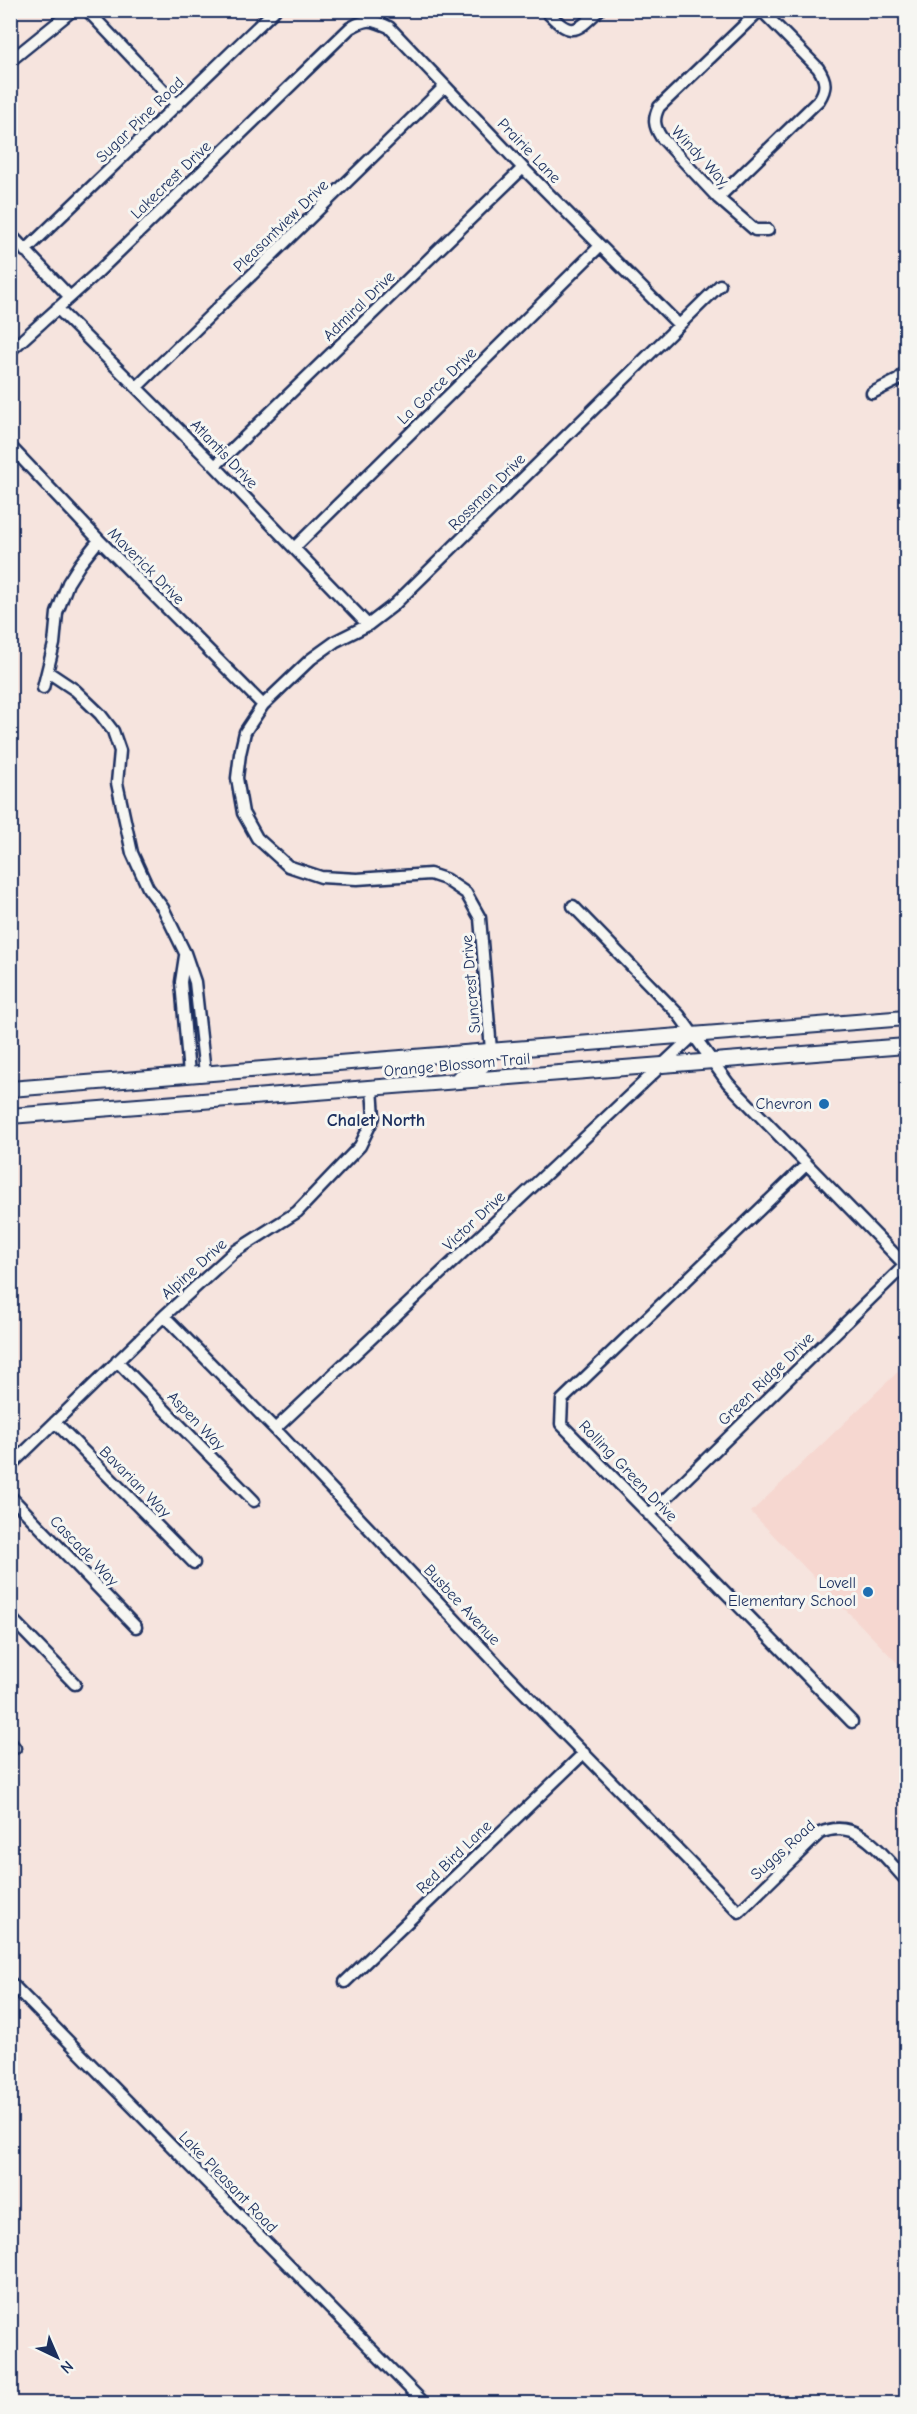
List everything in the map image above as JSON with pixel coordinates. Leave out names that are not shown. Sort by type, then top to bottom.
[{"type":"main road","name":"Orange Blossom Trail","points":[[10,1089],[906,1018]]},
{"type":"main road","name":"Orange Blossom Trail","points":[[10,1116],[906,1046]]},
{"type":"main road","points":[[452,1082],[483,1065],[491,1050]]},
{"type":"street","points":[[10,61],[73,10]]},
{"type":"street","points":[[87,10],[177,105]]},
{"type":"street","name":"Sugar Pine Road","points":[[25,251],[275,10]]},
{"type":"street","points":[[545,10],[562,27],[571,30],[582,27],[599,10]]},
{"type":"street","points":[[718,198],[825,92],[825,78],[819,68],[760,10]]},
{"type":"street","name":"Windy Way","points":[[760,10],[659,107],[654,116],[654,127],[661,138],[718,198],[755,230],[768,230]]},
{"type":"street","name":"Prairie Lane","points":[[350,28],[364,20],[376,21],[389,27],[523,168],[678,324]]},
{"type":"street","name":"Lakecrest Drive","points":[[10,351],[98,272],[350,28]]},
{"type":"street","name":"Pleasantview Drive","points":[[137,387],[445,86]]},
{"type":"street","name":"Admiral Drive","points":[[215,466],[523,168]]},
{"type":"street","points":[[10,234],[69,297]]},
{"type":"street","name":"La Gorce Drive","points":[[294,548],[600,246]]},
{"type":"street","name":"Rossman Drive","points":[[263,705],[311,659],[368,625],[394,605],[720,285]]},
{"type":"street","name":"Atlantis Drive","points":[[57,308],[215,466],[368,625]]},
{"type":"street","points":[[872,393],[898,380],[906,372]]},
{"type":"street","name":"Maverick Drive","points":[[10,446],[99,540],[263,705]]},
{"type":"street","points":[[43,688],[54,644],[57,613],[68,583],[99,540]]},
{"type":"street","points":[[48,672],[75,690],[100,714],[113,731],[120,751],[117,783],[132,853],[148,888],[163,908],[185,953],[195,982],[205,1073]]},
{"type":"street","name":"Suncrest Drive","points":[[263,705],[245,732],[237,778],[243,813],[257,838],[288,866],[321,877],[357,879],[430,874],[466,893],[480,918],[491,1050]]},
{"type":"street","points":[[573,906],[679,1015],[728,1083],[906,1265]]},
{"type":"street","points":[[185,953],[182,982],[189,1074]]},
{"type":"street","name":"Victor Drive","points":[[275,1429],[693,1035]]},
{"type":"street","name":"Alpine Drive","points":[[10,1466],[164,1316],[234,1252],[297,1212],[360,1146],[374,1117],[372,1088]]},
{"type":"street","name":"Rolling Green Drive","points":[[807,1164],[562,1400],[561,1424],[852,1722]]},
{"type":"street","name":"Green Ridge Drive","points":[[649,1515],[906,1265]]},
{"type":"street","name":"Busbee Avenue","points":[[164,1316],[739,1912]]},
{"type":"street","name":"Aspen Way","points":[[117,1361],[254,1501]]},
{"type":"street","name":"Bavarian Way","points":[[56,1422],[194,1563]]},
{"type":"street","name":"Cascade Way","points":[[10,1496],[136,1627]]},
{"type":"street","points":[[10,1617],[75,1684]]},
{"type":"street","name":"Red Bird Lane","points":[[345,1982],[584,1753]]},
{"type":"street","name":"Suggs Road","points":[[739,1912],[820,1833],[832,1828],[844,1828],[858,1833],[906,1880]]},
{"type":"street","name":"Lake Pleasant Road","points":[[10,1982],[425,2403]]},
{"type":"shaded area","name":"Lovell Elementary School","points":[[906,1364],[906,1672],[751,1512]]},
{"type":"place","name":"Chevron","points":[[824,1104]]},
{"type":"place","name":"Lovell Elementary School","points":[[868,1592]]},
{"type":"district","name":"Chalet North","points":[[376,1120]]}]
